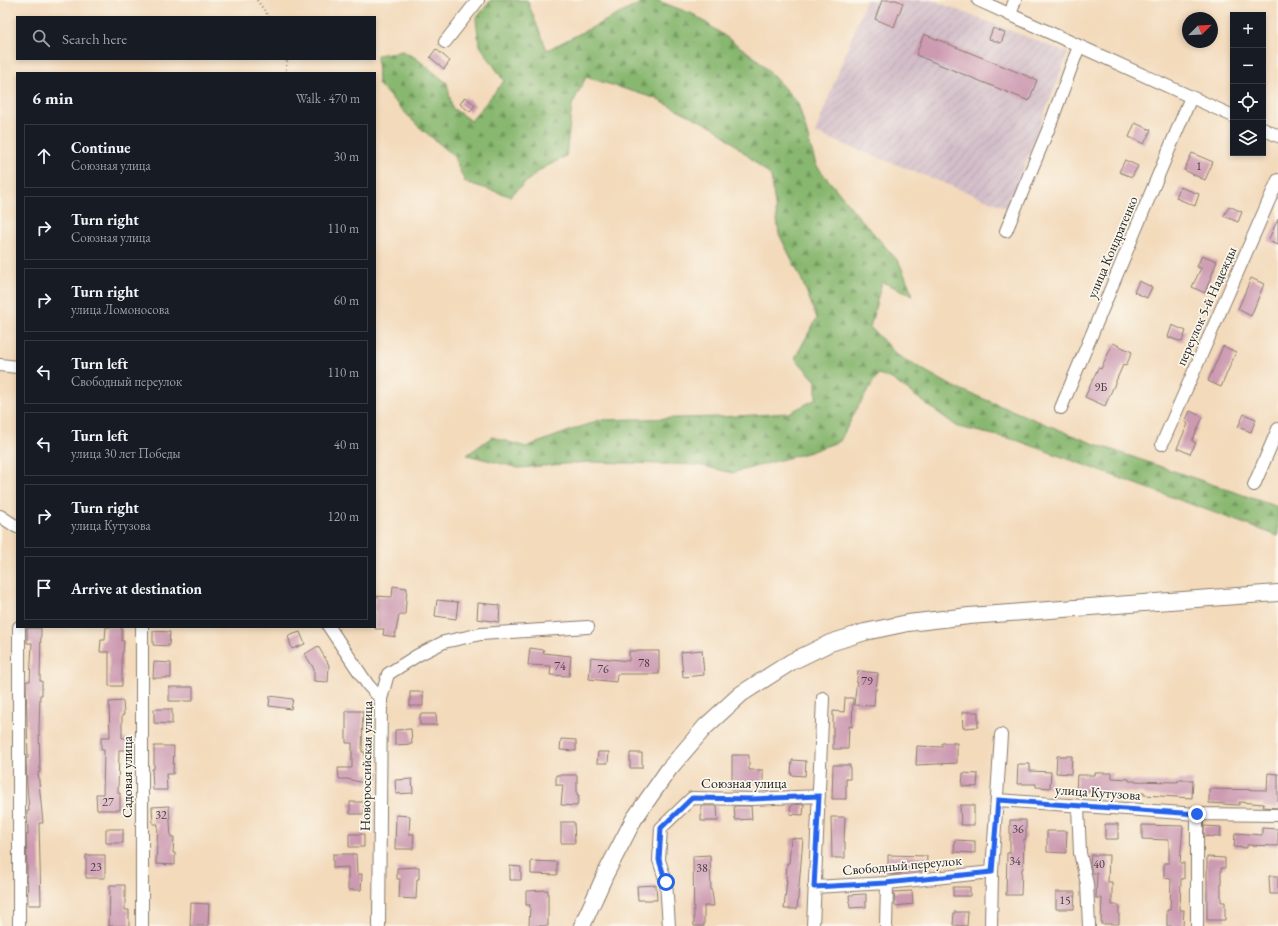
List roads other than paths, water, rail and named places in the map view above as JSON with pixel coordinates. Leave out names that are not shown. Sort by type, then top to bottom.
[{"type":"main road","points":[[582,926],[606,873],[634,819],[669,769],[705,727],[741,694],[791,662],[830,643],[865,632],[908,623],[969,616],[1278,593]]},
{"type":"street","points":[[445,42],[478,0]]},
{"type":"street","points":[[978,0],[1230,115]]},
{"type":"street","points":[[1010,14],[1015,0]]},
{"type":"street","points":[[1006,231],[1050,126],[1079,46]]},
{"type":"street","name":"улица Кондратенко","points":[[1061,408],[1191,97]]},
{"type":"street","points":[[1266,130],[1278,136]]},
{"type":"street","name":"переулок 5-й Надежды","points":[[1162,444],[1278,180]]},
{"type":"street","points":[[0,365],[16,367]]},
{"type":"street","points":[[1254,485],[1278,429]]},
{"type":"street","points":[[0,516],[16,526]]},
{"type":"street","name":"Новороссийская улица","points":[[380,926],[381,699],[388,674],[418,655],[444,642],[481,634],[588,627]]},
{"type":"street","points":[[19,628],[19,926]]},
{"type":"street","name":"Садовая улица","points":[[142,628],[142,926]]},
{"type":"street","points":[[330,628],[368,685],[381,699]]},
{"type":"street","points":[[813,926],[823,698]]},
{"type":"street","points":[[991,926],[992,872],[998,800],[1001,735]]},
{"type":"street","name":"Союзная улица","points":[[669,926],[666,882],[659,860],[661,828],[692,798],[752,799],[819,796]]},
{"type":"street","name":"улица Кутузова","points":[[998,800],[1197,814],[1278,816]]},
{"type":"street","points":[[1078,806],[1080,853],[1087,884],[1089,926]]},
{"type":"street","points":[[1197,814],[1197,926]]},
{"type":"street","name":"Свободный переулок","points":[[814,887],[886,883],[992,872]]},
{"type":"street","points":[[886,883],[886,926]]}]
